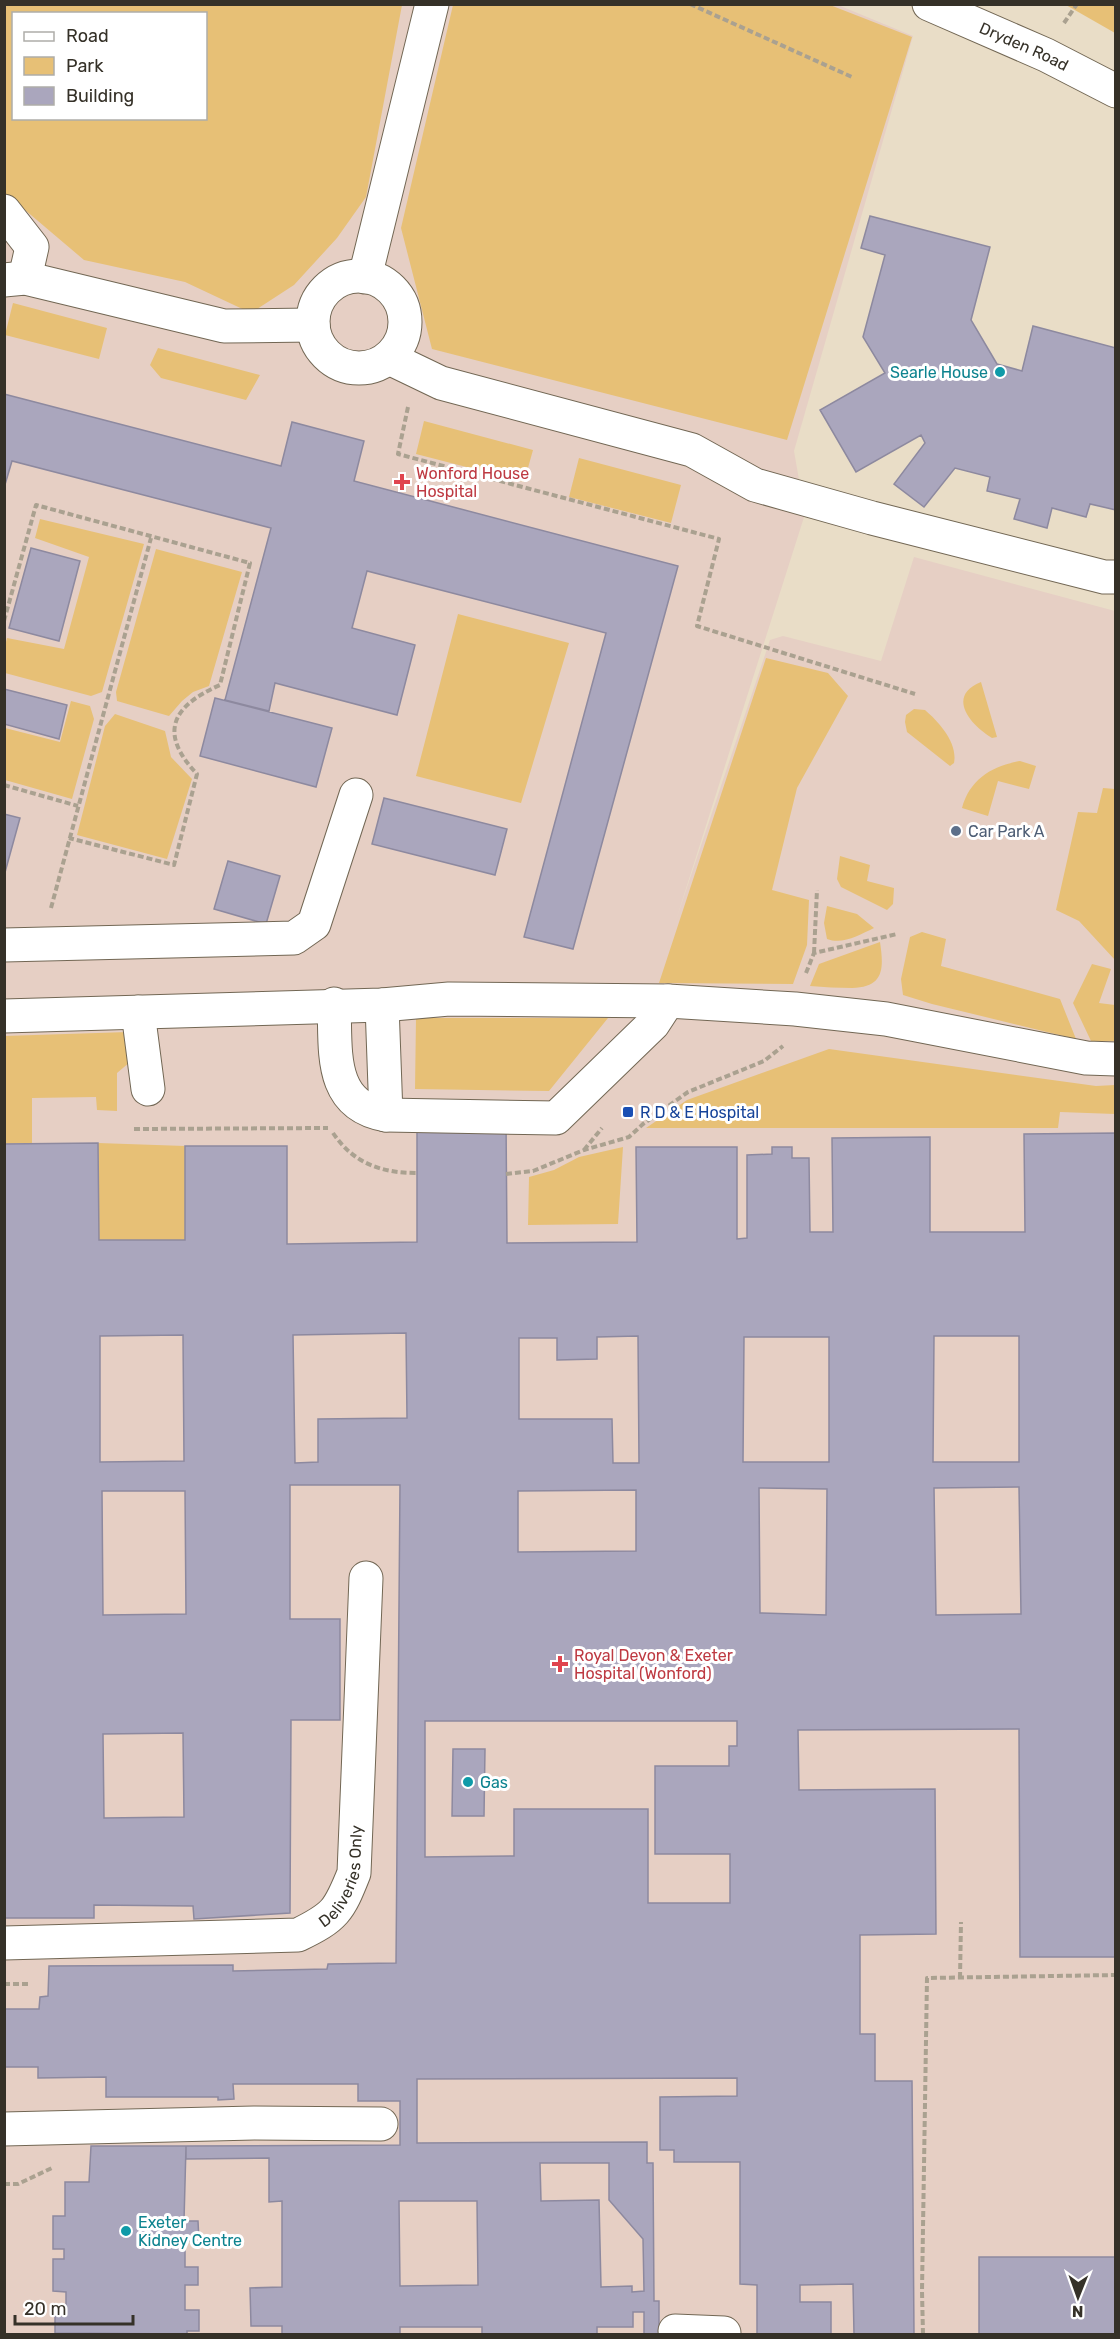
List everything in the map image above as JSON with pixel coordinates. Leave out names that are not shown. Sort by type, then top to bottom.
[{"type":"street","points":[[365,277],[432,4]]},
{"type":"street","name":"Dryden Road","points":[[929,4],[1046,55],[1116,91]]},
{"type":"street","points":[[4,211],[32,247],[15,279],[224,326],[313,325]]},
{"type":"street","points":[[365,277],[380,281],[392,290],[401,304],[405,319],[405,329],[399,345],[389,358],[374,366],[356,368],[327,356],[317,342],[313,325],[316,305],[327,292],[347,278],[365,277]]},
{"type":"street","points":[[389,358],[441,383],[692,450],[755,485],[895,524],[1104,577],[1116,577]]},
{"type":"street","points":[[4,945],[294,938],[314,924],[356,795]]},
{"type":"street","points":[[4,1016],[333,1004],[382,1005],[449,999],[668,1001],[795,1008],[886,1019],[1086,1058],[1116,1059]]},
{"type":"street","points":[[333,1004],[337,1068],[346,1093],[353,1102],[369,1112],[386,1115],[556,1118],[653,1024],[668,1001]]},
{"type":"street","points":[[382,1005],[386,1115]]},
{"type":"street","points":[[138,1012],[148,1089]]},
{"type":"street","name":"Deliveries Only","points":[[4,1943],[298,1935],[322,1924],[342,1904],[354,1873],[366,1578]]},
{"type":"street","points":[[4,2129],[254,2123],[381,2124]]},
{"type":"street","points":[[675,2331],[724,2334]]},
{"type":"path","points":[[690,4],[852,77]]},
{"type":"path","points":[[427,377],[410,398],[398,454],[720,539],[697,626],[915,694]]},
{"type":"path","points":[[4,621],[36,505],[250,563],[220,685],[204,692],[183,707],[174,725],[175,743],[183,759],[197,774],[174,865],[69,838]]},
{"type":"path","points":[[41,944],[151,538]]},
{"type":"path","points":[[4,785],[78,806]]},
{"type":"path","points":[[795,1008],[814,953],[817,890]]},
{"type":"path","points":[[814,953],[897,934]]},
{"type":"path","points":[[506,1173],[533,1171],[584,1150],[629,1137],[643,1124],[688,1092],[764,1061],[790,1041],[778,1039]]},
{"type":"path","points":[[584,1150],[603,1127]]},
{"type":"path","points":[[134,1129],[329,1128],[340,1144],[358,1158],[385,1171],[417,1173]]},
{"type":"path","points":[[960,1978],[961,1922]]},
{"type":"path","points":[[923,2334],[927,1978],[1116,1975]]},
{"type":"path","points":[[4,1984],[31,1984]]},
{"type":"path","points":[[4,2184],[18,2184],[53,2168],[63,2167]]},
{"type":"shaded area","name":"Royal Devon & Exeter Hospital (Wonford)","points":[[5,5],[838,5],[913,36],[794,451],[805,514],[676,920],[770,640],[783,636],[881,661],[914,557],[1115,611],[1115,2334],[5,2334]]},
{"type":"green space","points":[[4,5],[402,5],[366,197],[337,238],[294,285],[251,313],[185,282],[84,260],[5,193]]},
{"type":"green space","points":[[453,5],[830,5],[912,37],[787,440],[432,349],[401,228]]},
{"type":"green space","points":[[1066,5],[1115,5],[1115,33]]},
{"type":"green space","points":[[13,303],[107,328],[99,359],[5,335]]},
{"type":"green space","points":[[158,348],[260,375],[246,400],[161,378],[150,365]]},
{"type":"green space","points":[[424,421],[533,450],[524,482],[416,454]]},
{"type":"green space","points":[[579,458],[681,485],[671,523],[569,497]]},
{"type":"green space","points":[[40,519],[144,544],[102,692],[91,696],[5,673],[7,638],[64,649],[89,557],[35,538]]},
{"type":"green space","points":[[156,549],[242,572],[209,686],[193,692],[169,716],[117,701],[116,692]]},
{"type":"green space","points":[[458,614],[569,643],[521,803],[416,776]]},
{"type":"green space","points":[[766,658],[828,673],[848,696],[797,788],[772,890],[809,900],[807,945],[793,984],[659,983]]},
{"type":"green space","points":[[981,682],[997,737],[992,738],[976,726],[965,710],[963,702],[965,695]]},
{"type":"green space","points":[[71,701],[90,706],[94,719],[72,799],[5,780],[5,728],[60,742]]},
{"type":"green space","points":[[914,709],[925,710],[946,733],[954,755],[954,763],[950,766],[907,732],[906,715]]},
{"type":"green space","points":[[115,714],[165,731],[171,757],[192,779],[167,859],[77,835],[105,726]]},
{"type":"green space","points":[[1020,761],[1036,766],[1029,789],[998,781],[988,816],[962,808],[970,789],[976,782],[991,770]]},
{"type":"green space","points":[[1103,788],[1115,789],[1115,960],[1079,921],[1056,910],[1078,812],[1097,813]]},
{"type":"green space","points":[[840,856],[870,865],[867,881],[894,888],[893,904],[887,910],[841,887],[837,879]]},
{"type":"green space","points":[[827,906],[857,914],[874,928],[845,940],[827,939],[824,923]]},
{"type":"green space","points":[[922,932],[946,939],[941,966],[1060,999],[1076,1039],[903,995],[901,979],[910,937]]},
{"type":"green space","points":[[880,942],[881,968],[876,980],[870,984],[852,988],[810,986],[819,964]]},
{"type":"green space","points":[[1092,964],[1111,969],[1099,1003],[1115,1005],[1115,1041],[1091,1041],[1073,1003]]},
{"type":"green space","points":[[416,1018],[608,1018],[549,1091],[415,1089]]},
{"type":"green space","points":[[128,1032],[130,1062],[117,1073],[117,1111],[97,1110],[96,1097],[32,1098],[32,1143],[5,1144],[4,1036]]},
{"type":"green space","points":[[829,1049],[1096,1086],[1115,1085],[1115,1114],[1060,1112],[1058,1128],[646,1128],[687,1100]]},
{"type":"green space","points":[[98,1143],[185,1146],[185,1240],[99,1240]]},
{"type":"green space","points":[[623,1147],[618,1224],[528,1225],[529,1177],[554,1170],[579,1157]]},
{"type":"building","name":"Searle House","points":[[870,216],[990,247],[971,320],[997,364],[1022,371],[1033,326],[1116,348],[1116,510],[1090,504],[1086,517],[1052,508],[1047,528],[1014,519],[1020,499],[987,491],[990,477],[955,468],[924,507],[894,484],[925,443],[921,435],[856,472],[820,410],[885,373],[863,337],[885,255],[861,248]]},
{"type":"building","name":"Wonford House Hospital","points":[[4,394],[281,466],[292,422],[364,441],[354,481],[678,566],[573,949],[524,937],[606,633],[367,571],[352,628],[415,645],[397,715],[275,683],[269,711],[225,700],[271,528],[12,461],[4,488]]},
{"type":"building","points":[[31,548],[80,561],[59,641],[9,628]]},
{"type":"building","points":[[4,689],[67,705],[59,739],[4,724]]},
{"type":"building","points":[[215,698],[332,728],[316,787],[200,756]]},
{"type":"building","points":[[384,798],[507,829],[495,875],[372,844]]},
{"type":"building","points":[[4,814],[20,818],[4,876]]},
{"type":"building","points":[[228,861],[280,876],[266,924],[214,909]]},
{"type":"building","points":[[506,1119],[507,1243],[637,1242],[636,1147],[737,1147],[737,1239],[747,1238],[747,1155],[772,1154],[772,1147],[792,1147],[792,1158],[809,1158],[810,1232],[833,1232],[832,1138],[930,1137],[930,1232],[1025,1232],[1024,1134],[1116,1133],[1116,1957],[1020,1957],[1019,1729],[798,1730],[799,1790],[935,1789],[936,1934],[860,1935],[860,2034],[875,2034],[875,2081],[912,2081],[914,2334],[854,2334],[853,2284],[800,2285],[800,2302],[831,2302],[831,2334],[757,2334],[757,2285],[740,2284],[740,2162],[674,2162],[674,2150],[660,2150],[660,2097],[737,2096],[737,2078],[417,2079],[417,2143],[647,2142],[647,2163],[653,2163],[654,2301],[659,2301],[659,2334],[644,2334],[644,2312],[633,2312],[633,2327],[597,2327],[597,2334],[482,2334],[482,2327],[400,2327],[400,2334],[282,2334],[282,2326],[251,2326],[250,2288],[282,2287],[282,2201],[269,2202],[269,2158],[186,2159],[186,2146],[400,2145],[400,2101],[358,2101],[358,2084],[233,2084],[234,2099],[218,2100],[218,2097],[106,2097],[106,2077],[38,2078],[38,2067],[4,2067],[4,2009],[39,2009],[40,1997],[48,1996],[49,1966],[233,1965],[233,1971],[327,1969],[328,1964],[396,1963],[400,1485],[290,1485],[290,1619],[340,1619],[340,1720],[291,1720],[290,1913],[194,1919],[193,1906],[94,1905],[94,1918],[4,1918],[4,1144],[98,1143],[99,1240],[185,1240],[185,1146],[287,1146],[287,1244],[417,1242],[417,1120]],"holes":[[[406,1333],[407,1418],[318,1419],[318,1462],[295,1463],[293,1335]],[[183,1335],[184,1461],[100,1462],[100,1336]],[[638,1336],[639,1463],[613,1463],[612,1419],[519,1419],[519,1338],[557,1338],[557,1360],[597,1359],[597,1337]],[[934,1336],[1019,1336],[1019,1462],[933,1462]],[[744,1337],[829,1337],[829,1462],[743,1462]],[[1019,1487],[1021,1614],[936,1615],[934,1488]],[[759,1488],[827,1489],[826,1615],[760,1613]],[[636,1490],[636,1551],[518,1552],[518,1491]],[[102,1491],[185,1491],[186,1614],[103,1615]],[[425,1721],[737,1721],[737,1746],[729,1746],[729,1766],[655,1766],[655,1854],[730,1854],[730,1903],[648,1903],[648,1809],[514,1809],[514,1856],[425,1857]],[[183,1733],[184,1817],[104,1818],[103,1734]],[[540,2163],[609,2163],[609,2200],[643,2239],[644,2291],[632,2292],[632,2286],[601,2287],[599,2200],[541,2201]],[[399,2201],[477,2201],[478,2285],[400,2286]]]},
{"type":"building","name":"Gas","points":[[453,1749],[485,1749],[484,1816],[452,1816]]},
{"type":"building","name":"Exeter Kidney Centre","points":[[91,2146],[186,2146],[184,2221],[198,2221],[199,2241],[185,2241],[185,2267],[198,2267],[198,2285],[185,2285],[185,2310],[199,2310],[199,2331],[187,2331],[187,2334],[55,2333],[55,2306],[66,2306],[66,2292],[53,2291],[53,2259],[64,2259],[64,2249],[53,2249],[53,2216],[65,2216],[65,2182],[89,2182]]},
{"type":"building","points":[[979,2257],[1116,2257],[1116,2334],[979,2334]]},
{"type":"place","name":"Searle House","points":[[1000,372]]},
{"type":"place","name":"Wonford House Hospital","points":[[402,482]]},
{"type":"place","name":"Car Park A","points":[[956,831]]},
{"type":"place","name":"R D & E Hospital","points":[[628,1112]]},
{"type":"place","name":"Royal Devon & Exeter Hospital (Wonford)","points":[[560,1664]]},
{"type":"place","name":"Gas","points":[[468,1782]]},
{"type":"place","name":"Exeter Kidney Centre","points":[[126,2231]]}]
